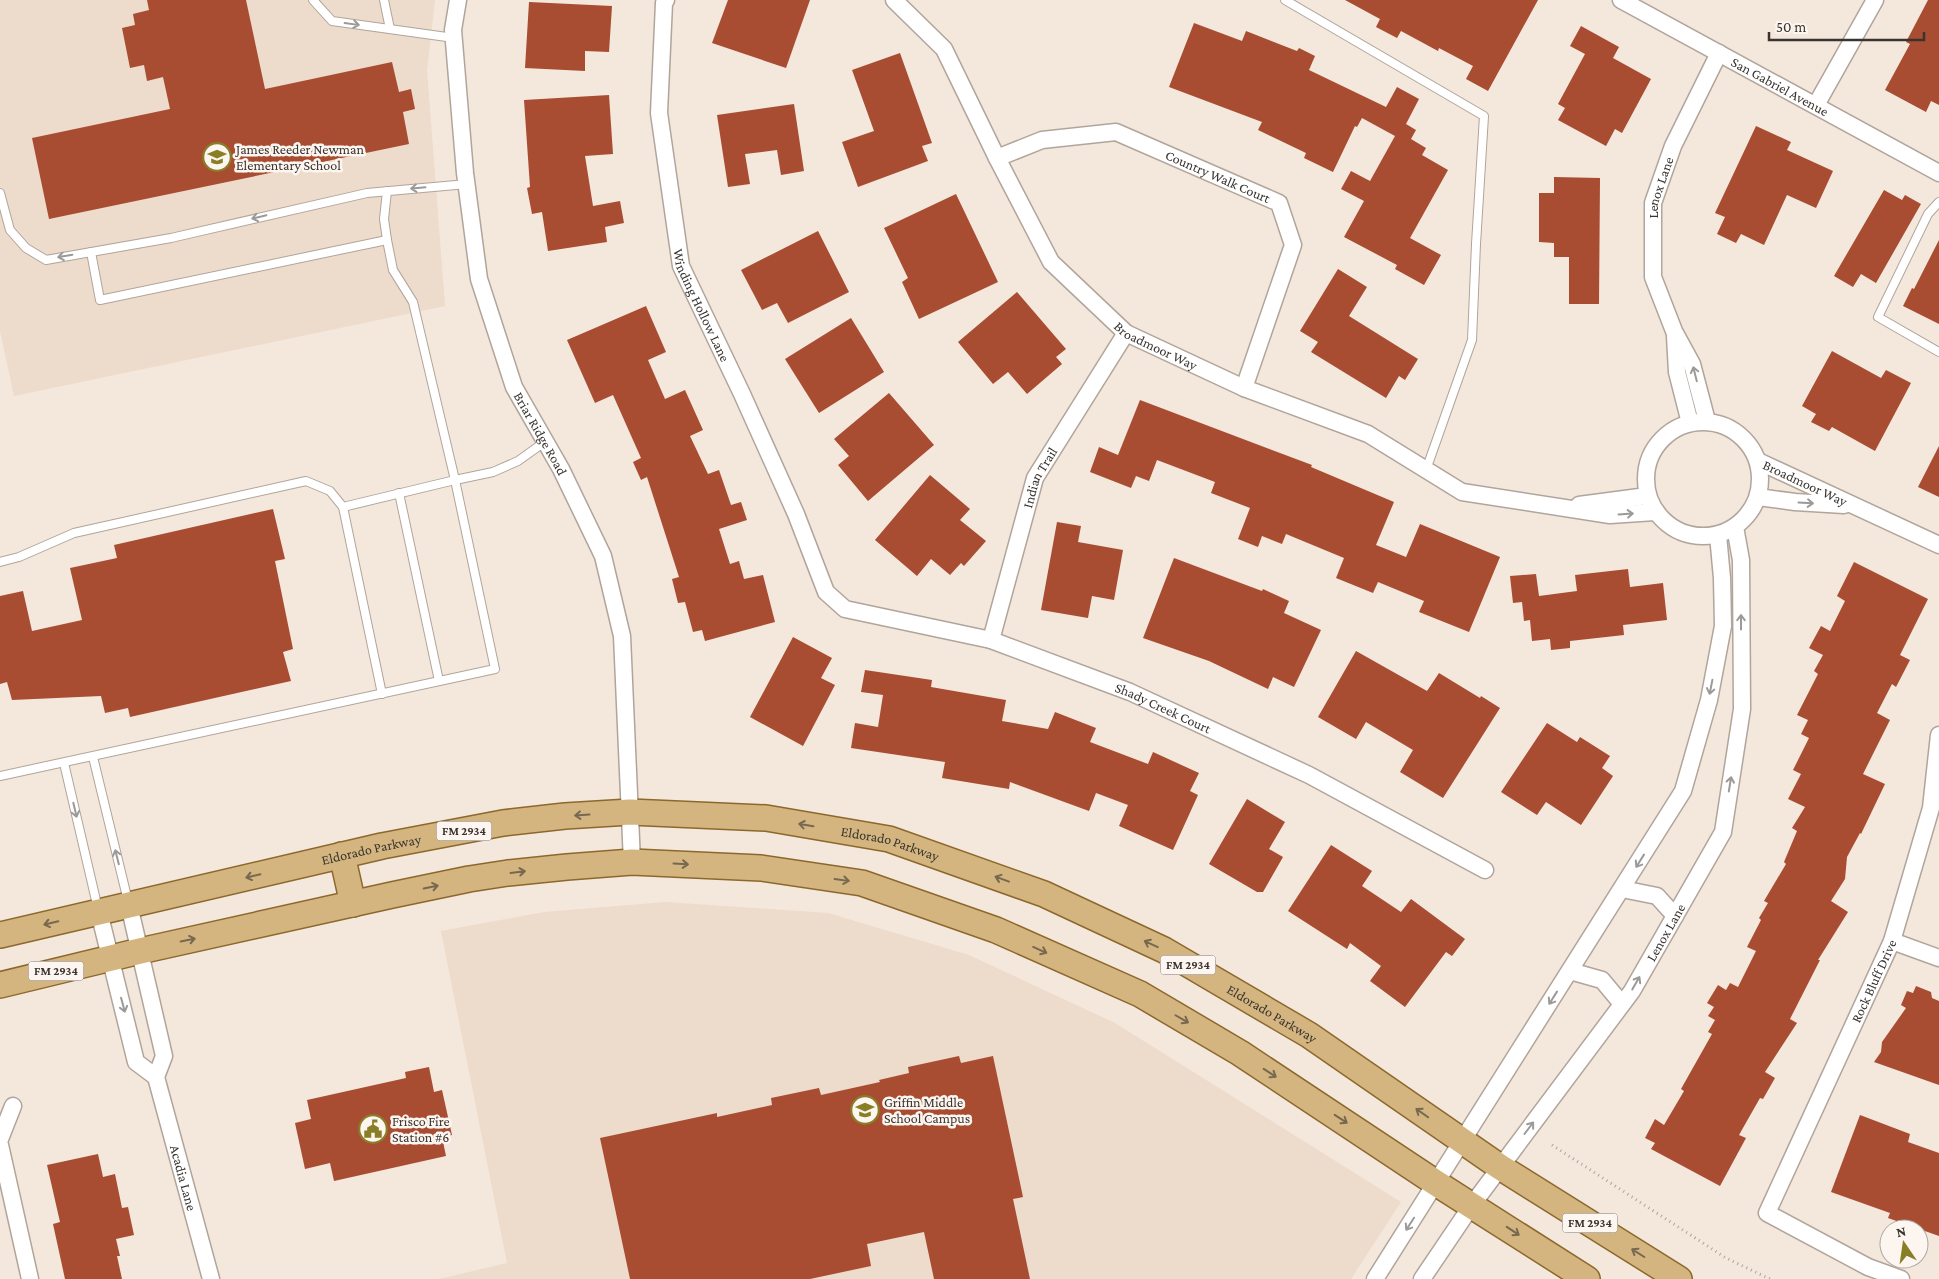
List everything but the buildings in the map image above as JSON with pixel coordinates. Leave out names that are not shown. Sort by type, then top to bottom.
[{"type":"main road","name":"Eldorado Parkway","points":[[0,935],[382,846],[503,824],[565,816],[630,812],[766,818],[889,839],[1044,894],[1164,950],[1309,1035],[1500,1167],[1679,1279]]},
{"type":"main road","points":[[342,855],[353,904]]},
{"type":"main road","name":"FM 2934","points":[[0,985],[140,951],[469,879],[567,866],[632,862],[761,868],[862,883],[996,930],[1140,994],[1240,1053],[1587,1279]]},
{"type":"street","name":"Briar Ridge Road","points":[[458,0],[453,30],[467,184],[479,279],[514,387],[561,468],[603,556],[622,636],[632,862]]},
{"type":"street","name":"Winding Hollow Lane","points":[[666,0],[664,3],[659,113],[681,266],[796,514],[826,592]]},
{"type":"street","name":"Broadmoor Way","points":[[894,0],[944,49],[997,158],[1051,262],[1126,333],[1244,388],[1368,434],[1462,492],[1610,515],[1655,512]]},
{"type":"street","name":"San Gabriel Avenue","points":[[1621,0],[1816,104],[1939,173]]},
{"type":"street","points":[[1816,104],[1874,0]]},
{"type":"street","name":"Lenox Lane","points":[[1707,421],[1692,364],[1674,331],[1653,277],[1652,203],[1672,146],[1719,53]]},
{"type":"street","name":"Country Walk Court","points":[[997,158],[1042,140],[1116,132],[1279,203],[1293,245],[1244,388]]},
{"type":"street","name":"Lenox Lane","points":[[1674,331],[1677,372],[1690,423]]},
{"type":"street","name":"Indian Trail","points":[[991,640],[1035,478],[1126,333]]},
{"type":"street","points":[[1707,421],[1724,425],[1739,433],[1750,446],[1758,461],[1761,478],[1758,497],[1749,514],[1735,527],[1718,535],[1700,536],[1683,533],[1667,524],[1655,512],[1648,496],[1645,477],[1649,459],[1658,442],[1672,430],[1690,423],[1707,421]]},
{"type":"street","name":"Broadmoor Way","points":[[1758,461],[1939,545]]},
{"type":"street","name":"Broadmoor Way","points":[[1562,508],[1648,496]]},
{"type":"street","name":"Broadmoor Way","points":[[1758,497],[1795,502],[1854,505]]},
{"type":"street","name":"Lenox Lane","points":[[1422,1279],[1472,1205],[1632,991],[1723,832],[1742,709],[1741,560],[1735,527]]},
{"type":"street","points":[[1375,1279],[1683,791],[1709,700],[1723,626],[1722,578],[1718,535]]},
{"type":"street","name":"Shady Creek Court","points":[[826,592],[845,609],[991,640],[1130,692],[1309,775],[1485,870]]},
{"type":"street","name":"Rock Bluff Drive","points":[[1901,1279],[1868,1267],[1767,1213],[1892,941],[1931,808],[1939,735]]},
{"type":"street","points":[[1622,889],[1657,896],[1675,916]]},
{"type":"street","points":[[99,912],[112,958],[136,1062],[156,1077],[164,1056],[129,904]]},
{"type":"street","points":[[1892,941],[1939,958]]},
{"type":"street","points":[[1570,971],[1602,980],[1622,1004]]},
{"type":"street","name":"Acadia Lane","points":[[156,1077],[211,1279]]},
{"type":"street","points":[[0,1139],[13,1106]]},
{"type":"street","points":[[0,1145],[30,1279]]},
{"type":"lane","points":[[313,0],[332,21],[454,38]]},
{"type":"lane","points":[[384,0],[390,29]]},
{"type":"lane","points":[[1285,0],[1484,116],[1472,340],[1426,470]]},
{"type":"lane","points":[[0,194],[10,230],[26,248],[46,260],[171,238],[366,193],[467,184]]},
{"type":"lane","points":[[0,776],[495,669],[455,480],[413,302],[393,270],[386,240],[384,219],[387,191]]},
{"type":"lane","points":[[1939,202],[1928,214],[1878,316],[1939,352]]},
{"type":"lane","points":[[91,252],[100,300],[386,240]]},
{"type":"lane","points":[[343,507],[493,472],[518,461],[546,441]]},
{"type":"lane","points":[[0,562],[19,557],[74,534],[306,481],[330,491],[343,507],[382,694]]},
{"type":"lane","points":[[399,493],[439,681]]},
{"type":"lane","points":[[93,757],[129,904]]},
{"type":"lane","points":[[64,763],[99,912]]},
{"type":"path","points":[[1552,1145],[1726,1258],[1770,1279]]},
{"type":"shaded area","name":"James Reeder Newman Elementary School","points":[[0,0],[435,0],[427,70],[445,306],[14,396],[0,331]]},
{"type":"shaded area","name":"Griffin Middle School Campus","points":[[666,902],[828,913],[969,955],[1115,1023],[1401,1202],[1351,1279],[439,1279],[507,1263],[441,931],[544,912]]},
{"type":"place","name":"James Reeder Newman Elementary School","points":[[217,157]]},
{"type":"place","name":"Griffin Middle School Campus","points":[[865,1110]]},
{"type":"place","name":"Frisco Fire Station #6","points":[[373,1129]]}]
